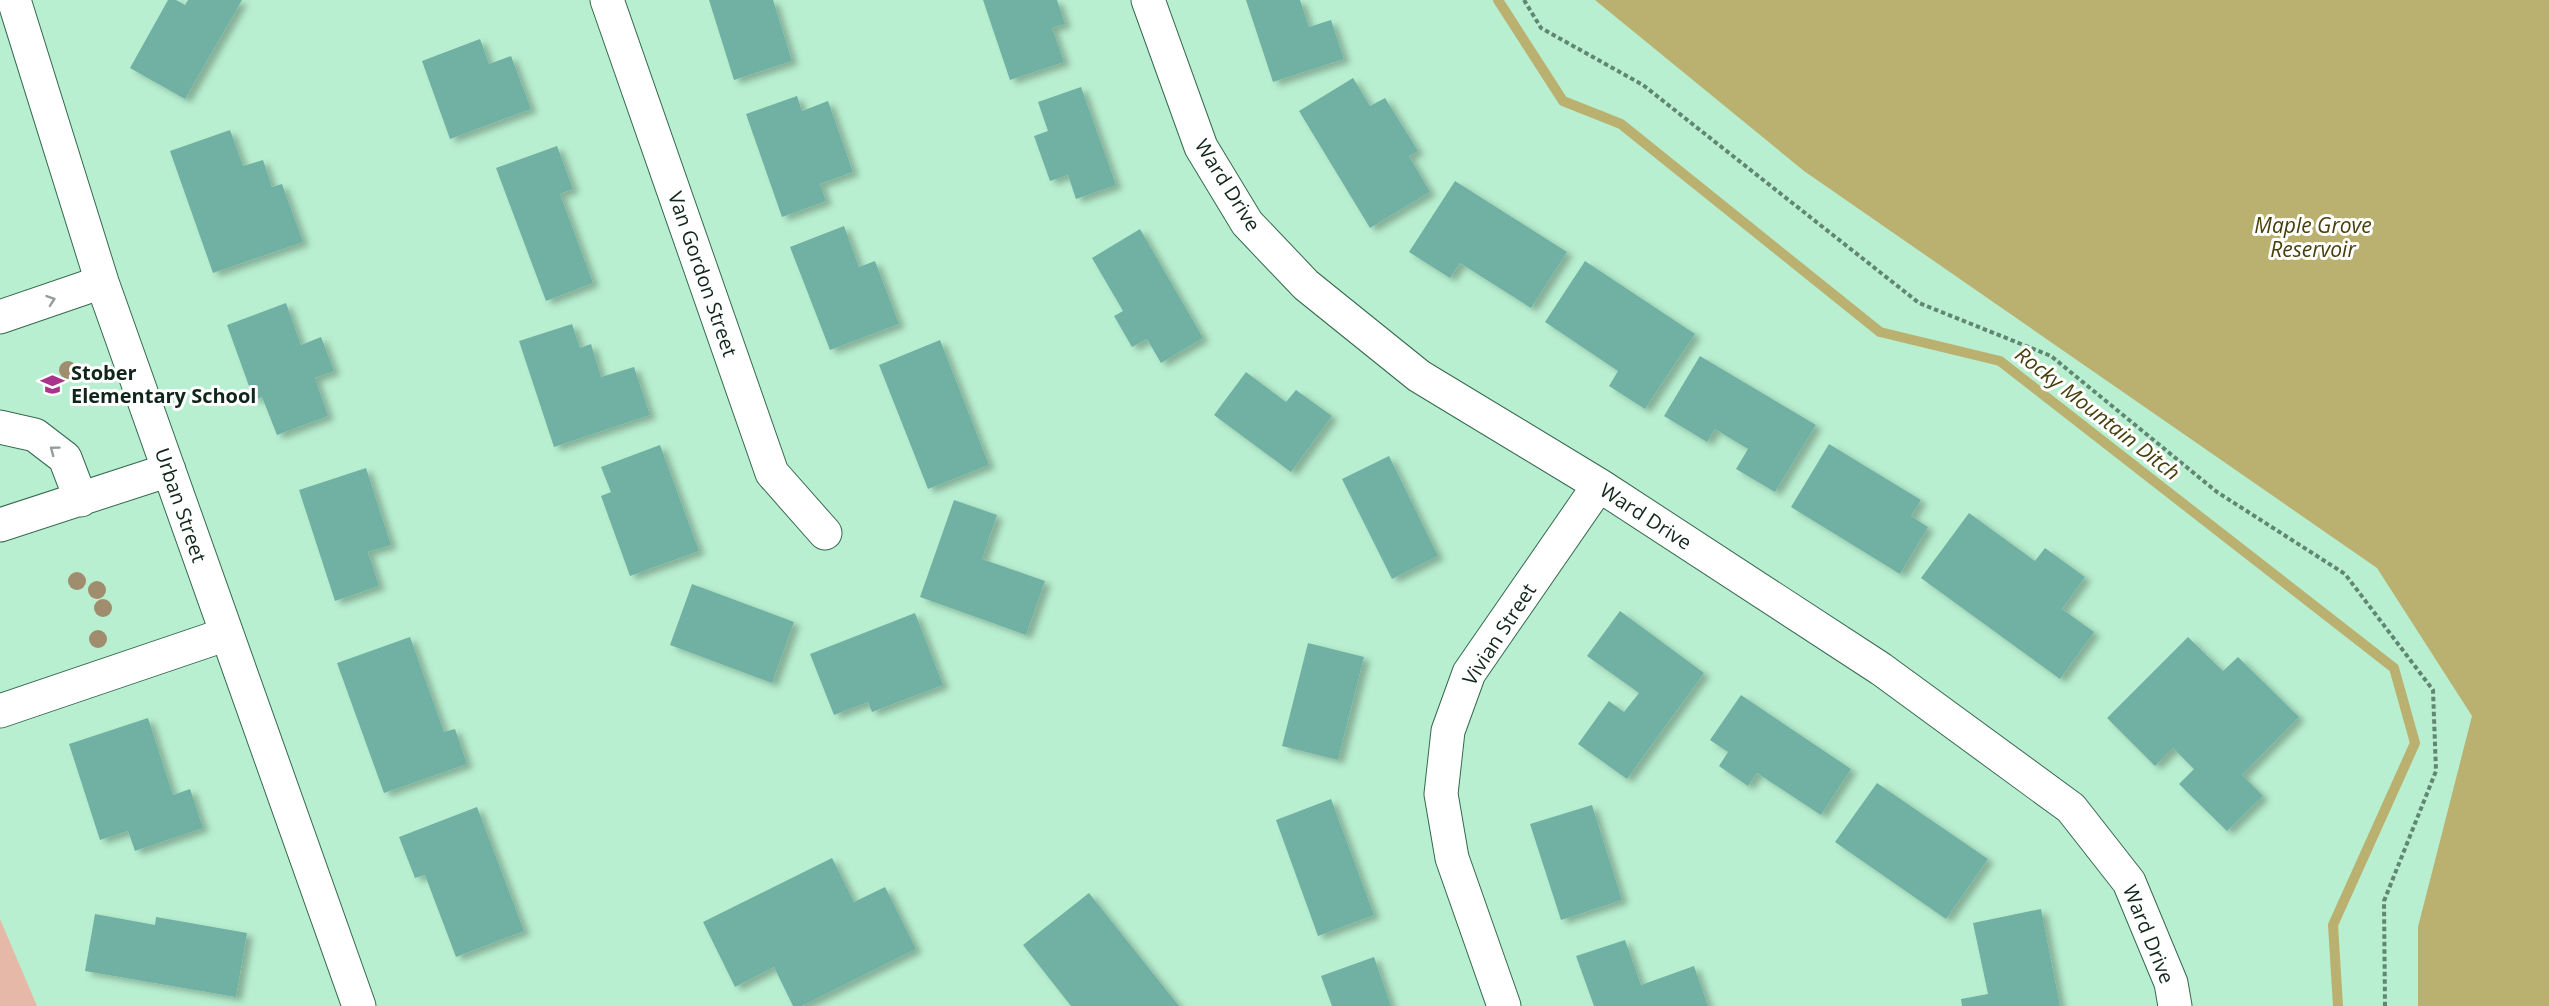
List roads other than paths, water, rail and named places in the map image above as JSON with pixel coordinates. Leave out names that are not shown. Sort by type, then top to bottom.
[{"type":"street","name":"Urban Street","points":[[14,0],[102,282],[359,1006]]},
{"type":"street","name":"Van Gordon Street","points":[[607,0],[772,473],[825,533]]},
{"type":"street","name":"Ward Drive","points":[[1149,0],[1201,147],[1247,223],[1306,285],[1419,376],[1599,485],[1881,669],[2071,808],[2129,882],[2171,983],[2175,1006]]},
{"type":"street","points":[[0,317],[102,282]]},
{"type":"street","points":[[0,428],[35,435],[65,458],[81,500]]},
{"type":"street","points":[[0,525],[169,470]]},
{"type":"street","name":"Vivian Street","points":[[1504,1006],[1452,858],[1441,794],[1448,731],[1469,673],[1599,485]]},
{"type":"street","points":[[0,711],[227,634]]},
{"type":"water","name":"Maple Grove Reservoir","points":[[1595,0],[2549,0],[2549,1006],[2418,1006],[2418,927],[2472,716],[2377,568],[1804,171]]},
{"type":"waterway","name":"Rocky Mountain Ditch","points":[[1498,0],[1563,101],[1621,124],[1880,332],[2000,361],[2394,668],[2415,743],[2333,925],[2338,1006]]},
{"type":"place","name":"Stober Elementary School","points":[[53,384]]}]
